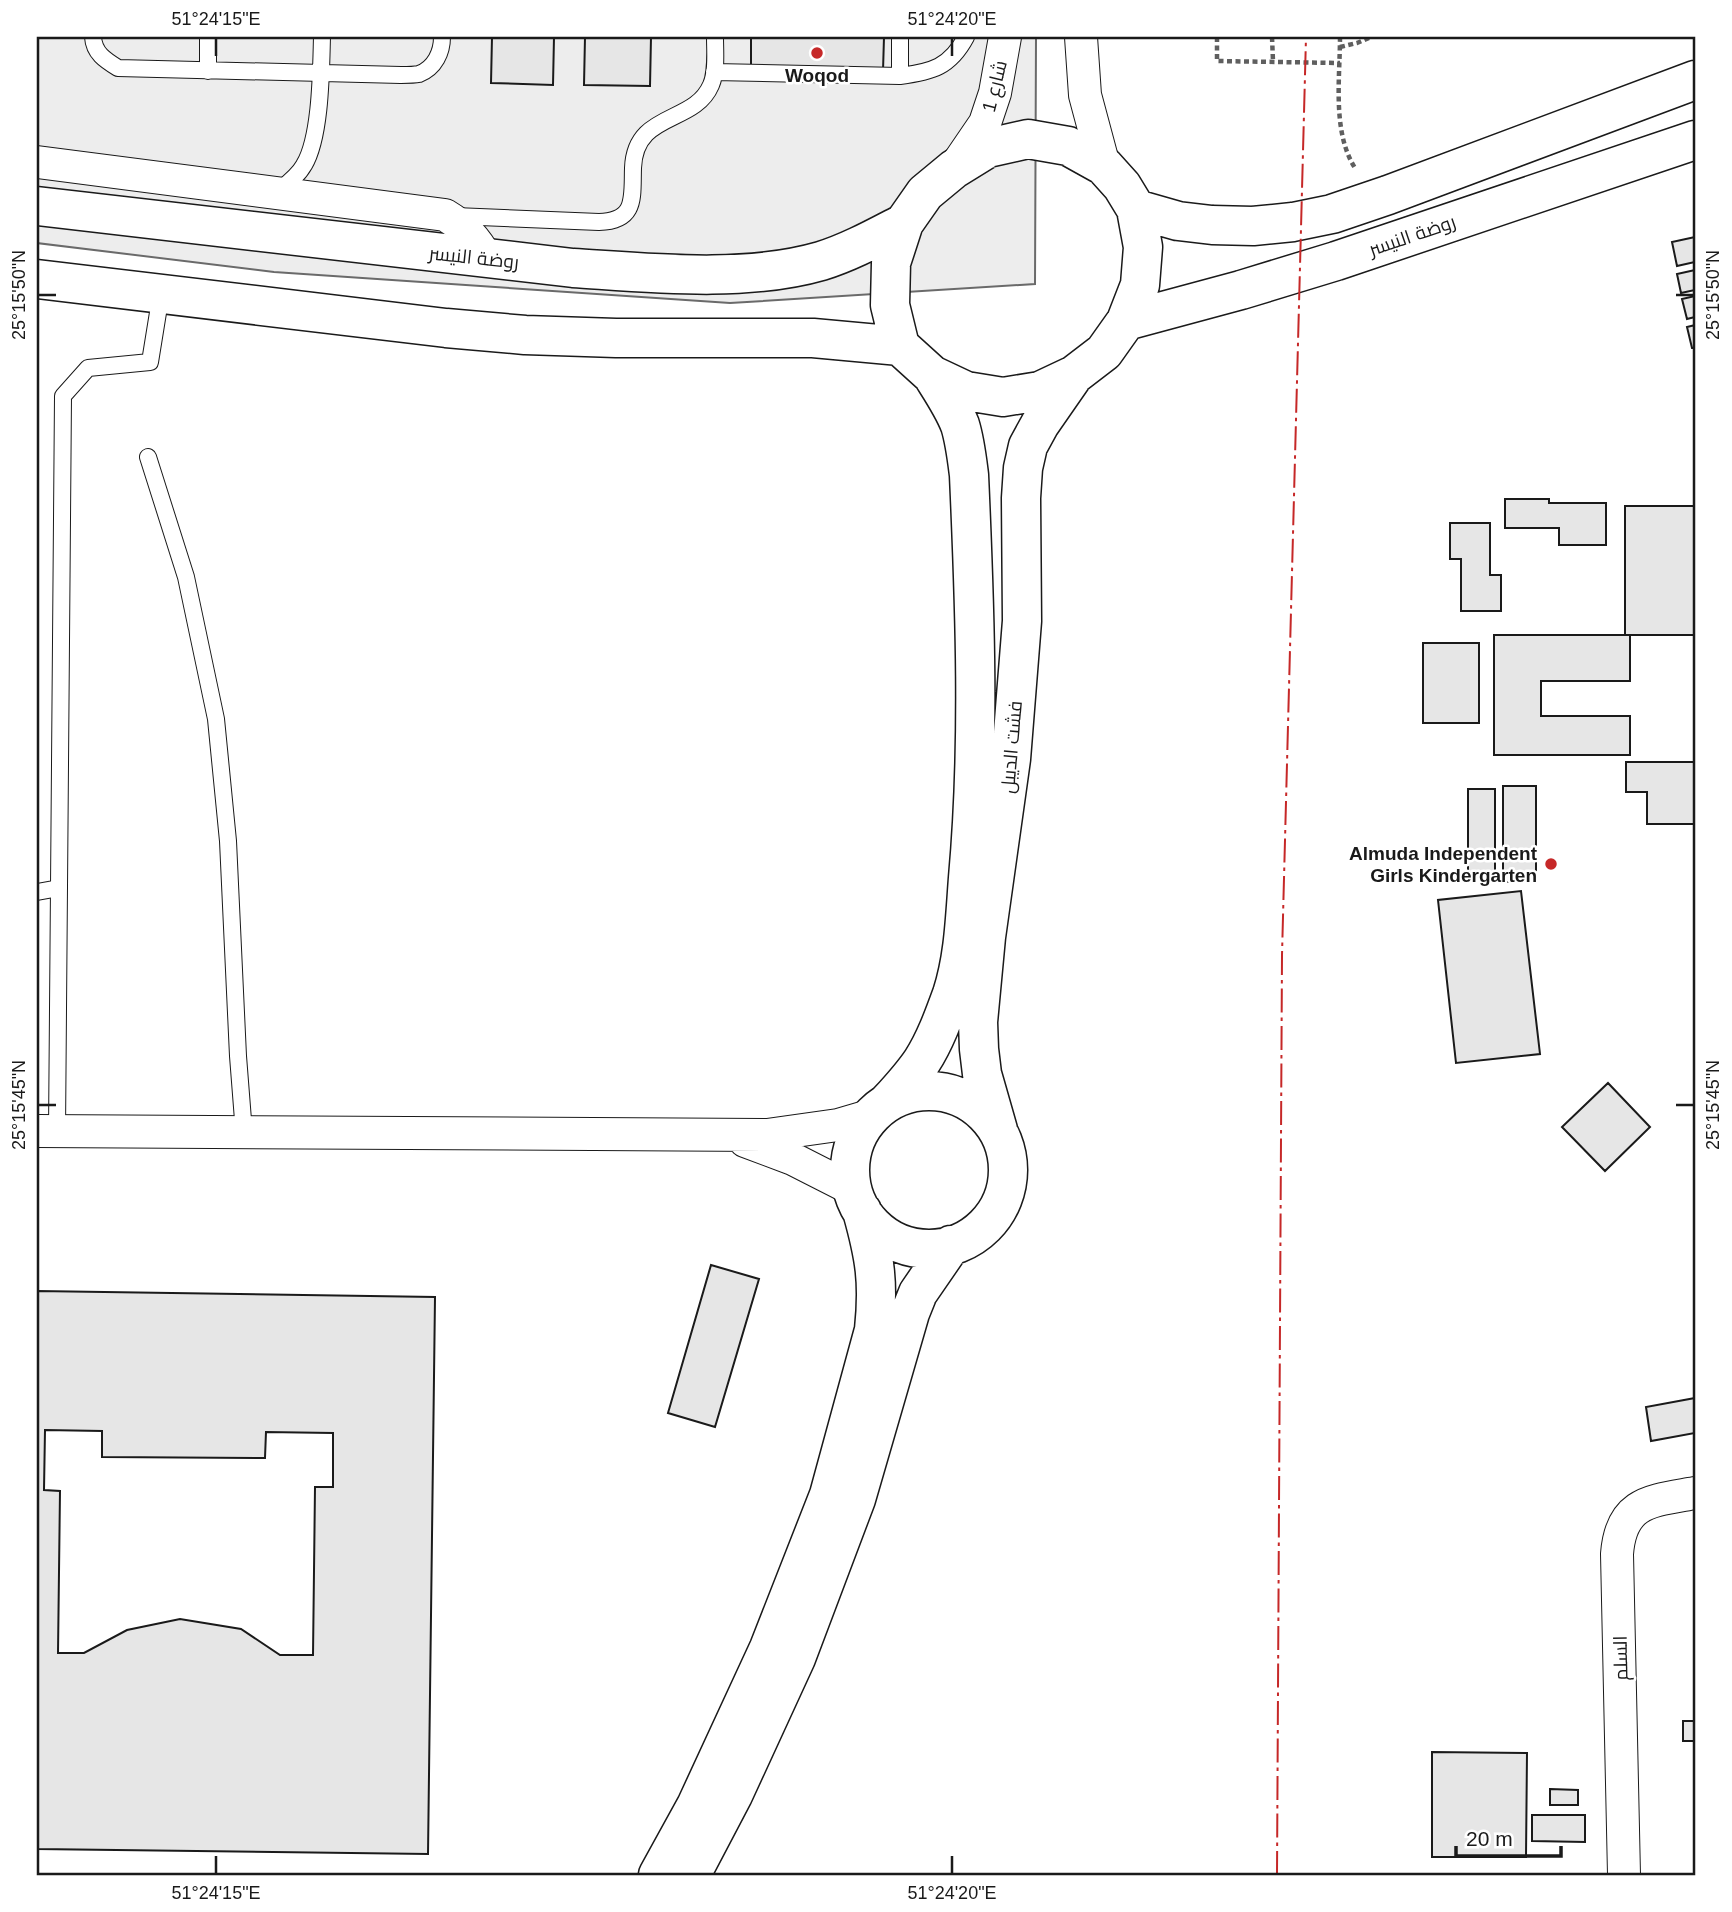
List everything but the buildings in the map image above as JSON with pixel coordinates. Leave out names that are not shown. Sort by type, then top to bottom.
[{"type":"street","name":"شارع 1","points":[[954,169],[985,122],[995,93],[1005,37]]},
{"type":"street","points":[[1081,37],[1085,94],[1104,166]]},
{"type":"street","points":[[1136,209],[1178,221],[1212,225],[1253,226],[1332,214],[1695,80]]},
{"type":"street","points":[[1028,139],[1068,146],[1104,166],[1122,186],[1136,209],[1143,247],[1140,285],[1126,321],[1104,352],[1074,375],[1040,391],[1003,397],[966,391],[932,375],[900,346],[890,305],[891,263],[904,223],[925,192],[954,169],[988,148],[1028,139]]},
{"type":"street","name":"روضة النيسر","points":[[1126,321],[1324,265],[1695,140]]},
{"type":"street","points":[[37,162],[445,215],[470,233],[487,259]]},
{"type":"street","name":"روضة النيسر","points":[[37,206],[487,259],[657,273],[729,274],[775,270],[820,261],[863,244],[904,223]]},
{"type":"street","points":[[37,279],[525,335],[813,338],[900,346]]},
{"type":"street","name":"فشت الديبل","points":[[880,1108],[922,1061],[953,991],[962,947],[974,806],[974,586],[969,475],[959,424],[932,375]]},
{"type":"street","name":"فشت الديبل","points":[[998,1130],[982,1074],[978,1022],[986,937],[1011,759],[1022,621],[1023,468],[1028,446],[1040,424],[1074,375]]},
{"type":"street","points":[[44,1134],[767,1135],[838,1125],[907,1094],[928,1091],[949,1093],[968,1101],[985,1114],[998,1130],[1006,1149],[1009,1169],[1006,1189],[999,1208],[986,1224],[970,1237],[931,1249],[911,1247],[891,1239],[875,1227],[857,1200],[793,1159],[731,1136]]},
{"type":"street","points":[[658,1875],[696,1806],[769,1648],[829,1495],[874,1330],[877,1277],[850,1163],[857,1137],[880,1108]]},
{"type":"street","points":[[691,1875],[733,1795],[796,1658],[856,1499],[910,1313],[918,1293],[951,1245]]},
{"type":"street","name":"السلم","points":[[1624,1875],[1619,1537],[1625,1520],[1638,1508],[1658,1500],[1695,1493]]},
{"type":"lane","points":[[93,37],[93,43],[102,58],[118,68],[401,75],[419,74],[434,64],[442,48],[442,37]]},
{"type":"lane","points":[[208,37],[208,71]]},
{"type":"lane","points":[[277,192],[292,181],[304,166],[314,140],[322,37]]},
{"type":"lane","points":[[445,215],[612,222],[624,215],[632,205],[637,148],[646,133],[662,121],[702,100],[714,72],[715,37]]},
{"type":"lane","points":[[900,37],[900,76]]},
{"type":"lane","points":[[714,72],[900,76],[928,72],[943,65],[957,53],[967,37]]},
{"type":"lane","points":[[44,1134],[59,888],[63,396],[88,368],[150,362],[161,294]]},
{"type":"lane","points":[[148,457],[186,577],[216,719],[228,841],[244,1133]]},
{"type":"lane","points":[[37,892],[59,888]]},
{"type":"path","points":[[1217,37],[1217,61],[1340,63]]},
{"type":"path","points":[[1272,37],[1273,61]]},
{"type":"path","points":[[1340,37],[1340,117],[1343,146],[1354,167],[1388,195]]},
{"type":"path","points":[[1340,47],[1371,37]]},
{"type":"shaded area","points":[[37,37],[1036,37],[1035,284],[730,303],[274,272],[37,243]]},
{"type":"power","points":[[1277,1875],[1282,955],[1306,37]]},
{"type":"place","name":"Woqod","points":[[817,53]]},
{"type":"place","name":"Almuda Independent Girls Kindergarten","points":[[1551,864]]}]
